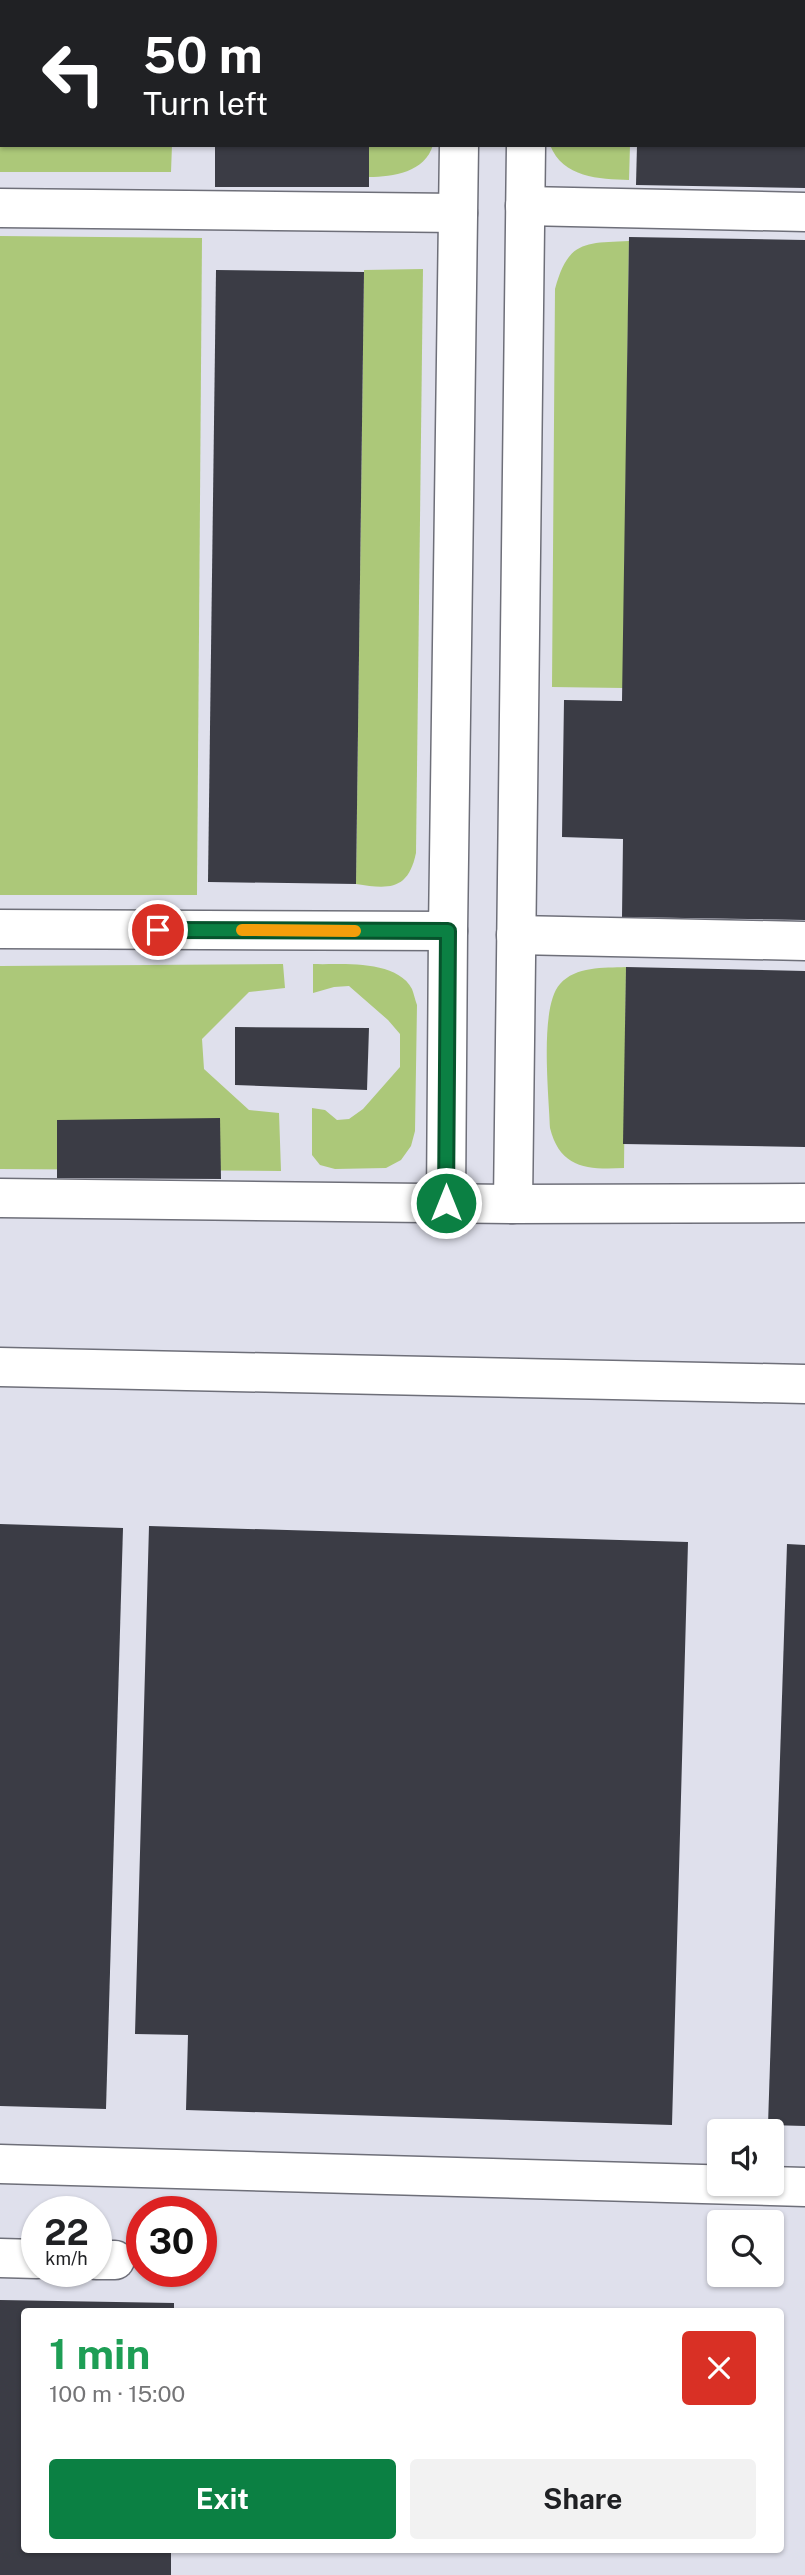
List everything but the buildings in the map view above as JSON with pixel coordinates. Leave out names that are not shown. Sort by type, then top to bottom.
[{"type":"street","points":[[446,1203],[459,147]]},
{"type":"street","points":[[513,1204],[526,147]]},
{"type":"street","points":[[525,206],[805,212]]},
{"type":"street","points":[[0,208],[458,213]]},
{"type":"street","points":[[0,929],[448,931]]},
{"type":"street","points":[[516,935],[805,941]]},
{"type":"street","points":[[0,1198],[513,1204],[805,1203]]},
{"type":"street","points":[[0,1367],[805,1384]]},
{"type":"street","points":[[0,2164],[805,2187]]},
{"type":"street","points":[[0,2258],[21,2259]]},
{"type":"green space","points":[[0,147],[172,147],[171,172],[0,172]]},
{"type":"green space","points":[[368,147],[432,147],[416,167],[398,174],[369,177]]},
{"type":"green space","points":[[551,147],[630,147],[629,180],[583,174],[564,164]]},
{"type":"green space","points":[[0,236],[202,238],[197,895],[0,895]]},
{"type":"green space","points":[[629,241],[623,688],[552,687],[555,289],[560,273],[572,253],[589,244]]},
{"type":"green space","points":[[423,269],[416,853],[408,875],[402,881],[395,885],[378,887],[356,884],[364,270]]},
{"type":"green space","points":[[283,964],[285,988],[249,992],[202,1039],[204,1069],[249,1110],[279,1113],[281,1171],[0,1169],[0,966]]},
{"type":"green space","points":[[313,964],[352,964],[381,968],[404,979],[413,991],[417,1005],[415,1131],[411,1146],[401,1160],[386,1168],[335,1169],[320,1165],[312,1155],[312,1108],[325,1110],[337,1120],[349,1119],[363,1109],[400,1067],[400,1034],[349,986],[313,993]]},
{"type":"green space","points":[[626,967],[624,1168],[587,1167],[568,1159],[555,1141],[550,1128],[547,1052],[549,1012],[554,995],[566,978],[590,969]]},
{"type":"slow traffic","points":[[242,930],[355,931]]},
{"type":"route","points":[[158,930],[448,931],[446,1203]]}]
